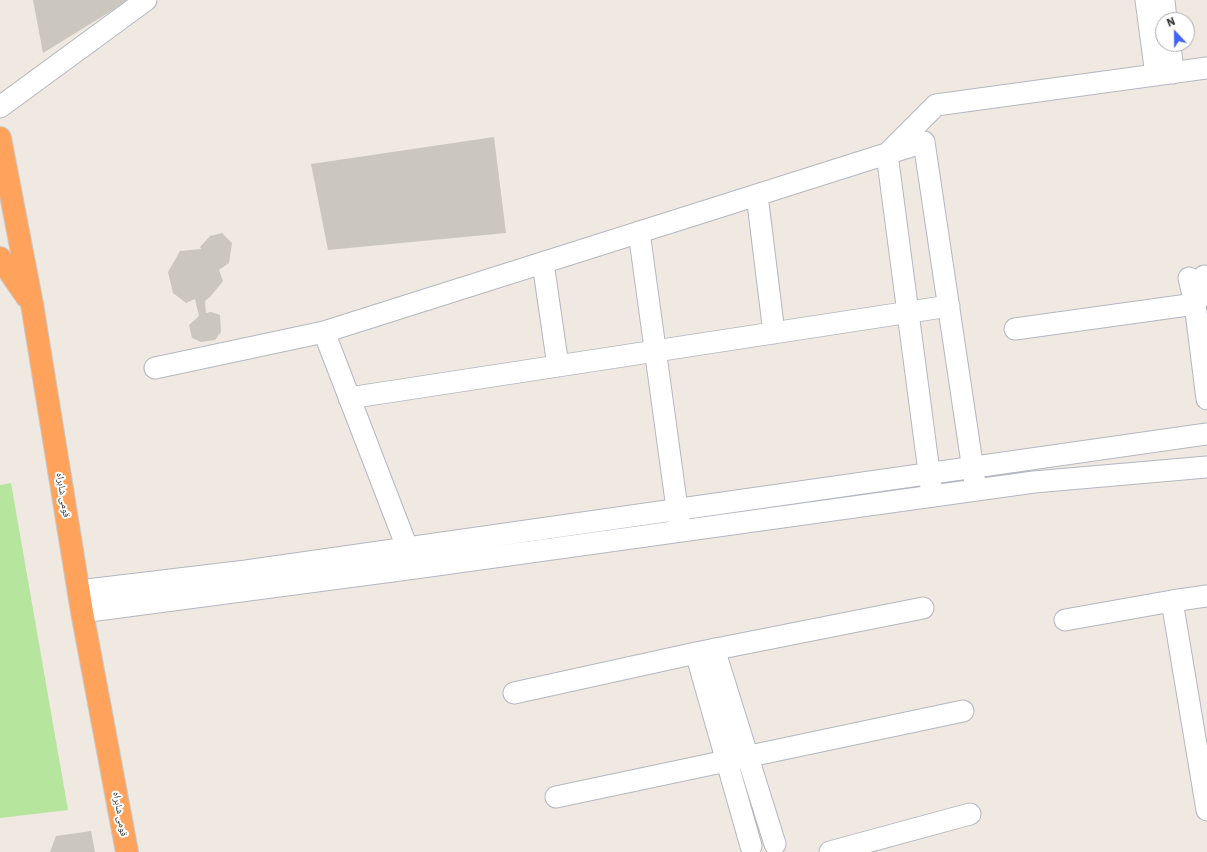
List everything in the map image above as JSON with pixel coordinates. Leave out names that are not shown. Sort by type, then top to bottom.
[{"type":"highway","name":"قومی شاہراہ","points":[[0,138],[32,304],[82,612],[126,852]]},
{"type":"highway","points":[[0,258],[32,304]]},
{"type":"street","points":[[0,107],[146,0]]},
{"type":"street","points":[[1146,0],[1165,74]]},
{"type":"street","points":[[1164,0],[1165,12]]},
{"type":"street","points":[[1165,74],[1169,52]]},
{"type":"street","points":[[887,154],[936,105],[1207,68]]},
{"type":"street","points":[[155,368],[324,332],[924,142],[976,490]]},
{"type":"street","points":[[887,154],[932,496]]},
{"type":"street","points":[[757,195],[774,333]]},
{"type":"street","points":[[639,232],[680,531]]},
{"type":"street","points":[[543,263],[558,366]]},
{"type":"street","points":[[1015,329],[1199,288],[1207,399]]},
{"type":"street","points":[[349,398],[949,306]]},
{"type":"street","points":[[324,332],[415,568]]},
{"type":"street","points":[[79,590],[246,570],[407,548],[1207,434]]},
{"type":"street","points":[[82,612],[415,568],[1034,482],[1207,468]]},
{"type":"street","points":[[1065,620],[1207,596]]},
{"type":"street","points":[[1172,601],[1207,810]]},
{"type":"street","points":[[514,693],[705,651],[923,608]]},
{"type":"street","points":[[705,651],[748,756],[779,848]]},
{"type":"street","points":[[705,651],[727,761],[747,849],[758,843],[767,842],[779,848]]},
{"type":"street","points":[[556,797],[963,711]]},
{"type":"street","points":[[830,852],[970,814]]},
{"type":"green space","points":[[11,483],[68,810],[0,818],[0,485]]},
{"type":"building","points":[[33,0],[129,0],[43,53]]},
{"type":"building","points":[[494,137],[506,233],[328,250],[311,164]]},
{"type":"building","points":[[222,233],[232,243],[229,263],[219,270],[223,281],[205,301],[206,313],[211,312],[220,315],[221,332],[215,340],[201,342],[192,338],[189,325],[199,316],[195,299],[186,303],[173,293],[168,272],[180,251],[201,249],[200,247],[210,236]]},
{"type":"building","points":[[91,831],[95,852],[50,852],[56,836]]}]
